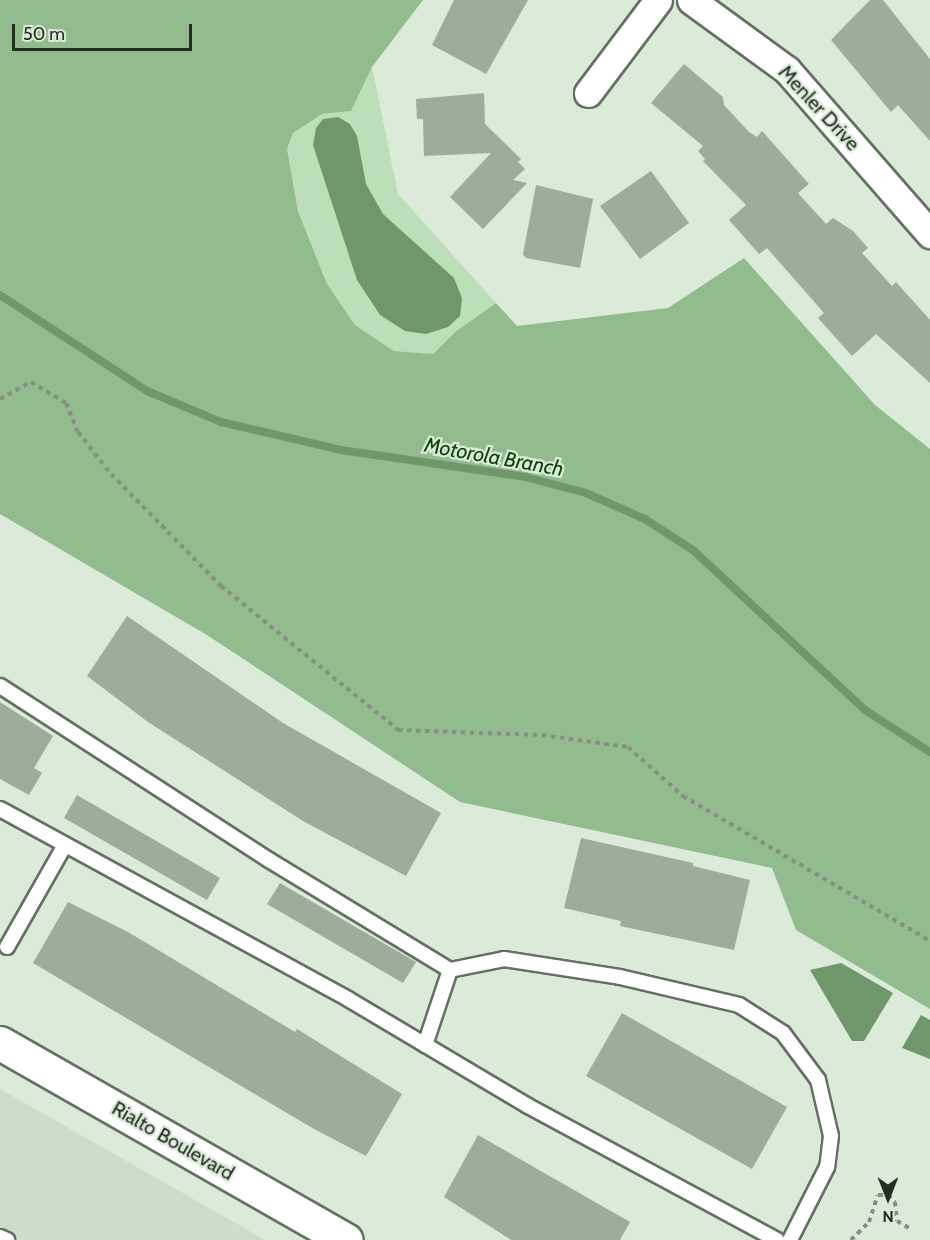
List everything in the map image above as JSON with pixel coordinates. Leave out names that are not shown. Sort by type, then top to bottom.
[{"type":"street","points":[[588,93],[658,0]]},
{"type":"street","name":"Menler Drive","points":[[691,0],[786,70],[930,234]]},
{"type":"street","name":"Rialto Boulevard","points":[[0,1043],[346,1240]]},
{"type":"lane","points":[[0,686],[269,860],[450,970],[504,959],[620,977],[739,1005],[783,1033],[818,1080],[831,1136],[827,1167],[790,1240]]},
{"type":"lane","points":[[0,809],[425,1045],[538,1112],[777,1240]]},
{"type":"lane","points":[[7,948],[65,845]]},
{"type":"lane","points":[[425,1045],[450,970]]},
{"type":"lane","points":[[0,1237],[7,1240]]},
{"type":"path","points":[[0,399],[31,382],[66,402],[78,432],[111,474],[221,586],[398,730],[543,735],[628,747],[682,796],[930,941]]},
{"type":"path","points":[[851,1240],[872,1217],[872,1205],[878,1195],[888,1196],[895,1202],[897,1221],[911,1229]]},
{"type":"shaded area","points":[[0,0],[423,0],[372,67],[351,111],[322,114],[293,133],[287,149],[298,211],[327,284],[355,325],[394,351],[433,354],[455,332],[496,303],[517,326],[668,308],[744,258],[875,405],[930,449],[930,1009],[796,930],[772,868],[460,802],[207,635],[0,514]]},
{"type":"shaded area","points":[[372,67],[398,194],[496,303],[455,332],[433,354],[394,351],[355,325],[327,284],[298,210],[287,149],[293,133],[322,114],[351,111]]},
{"type":"shaded area","points":[[338,117],[350,124],[357,136],[366,184],[383,214],[454,278],[462,298],[460,316],[448,327],[426,334],[405,331],[380,315],[357,280],[313,145],[316,128],[323,119]]},
{"type":"shaded area","points":[[841,963],[893,993],[864,1041],[852,1041],[810,970]]},
{"type":"shaded area","points":[[921,1015],[930,1020],[930,1059],[902,1048]]},
{"type":"shaded area","points":[[0,1089],[265,1240],[0,1240]]},
{"type":"building","points":[[454,0],[528,0],[486,74],[432,45]]},
{"type":"building","points":[[870,0],[883,0],[930,59],[930,141],[898,105],[891,112],[831,40]]},
{"type":"building","points":[[684,64],[723,97],[724,105],[749,132],[757,137],[762,131],[809,184],[798,193],[826,224],[833,218],[853,231],[868,248],[862,253],[892,286],[896,282],[930,320],[930,383],[876,334],[852,356],[818,318],[824,313],[767,248],[759,254],[729,220],[746,205],[703,161],[705,159],[698,151],[703,146],[651,103]]},
{"type":"building","points":[[484,93],[485,124],[521,159],[518,162],[525,169],[513,180],[527,183],[483,229],[450,197],[491,153],[424,156],[423,119],[417,119],[416,99]]},
{"type":"building","points":[[651,171],[689,223],[640,259],[600,206]]},
{"type":"building","points":[[536,185],[593,199],[580,268],[526,258],[523,254]]},
{"type":"building","points":[[127,616],[283,723],[441,813],[406,876],[303,821],[148,722],[87,676]]},
{"type":"building","points":[[0,702],[53,736],[34,768],[42,773],[29,795],[0,779]]},
{"type":"building","points":[[77,795],[220,878],[207,900],[64,818]]},
{"type":"building","points":[[581,838],[693,863],[693,866],[750,880],[734,950],[620,926],[621,921],[564,908]]},
{"type":"building","points":[[280,883],[416,962],[403,983],[267,904]]},
{"type":"building","points":[[68,902],[128,932],[295,1032],[297,1029],[402,1094],[366,1156],[314,1129],[33,963]]},
{"type":"building","points":[[622,1013],[787,1107],[752,1169],[586,1076]]},
{"type":"building","points":[[478,1135],[630,1222],[620,1240],[511,1240],[444,1197]]},
{"type":"waterway","name":"Motorola Branch","points":[[0,295],[147,391],[221,422],[341,450],[525,477],[586,493],[645,519],[694,551],[865,710],[930,752]]}]
